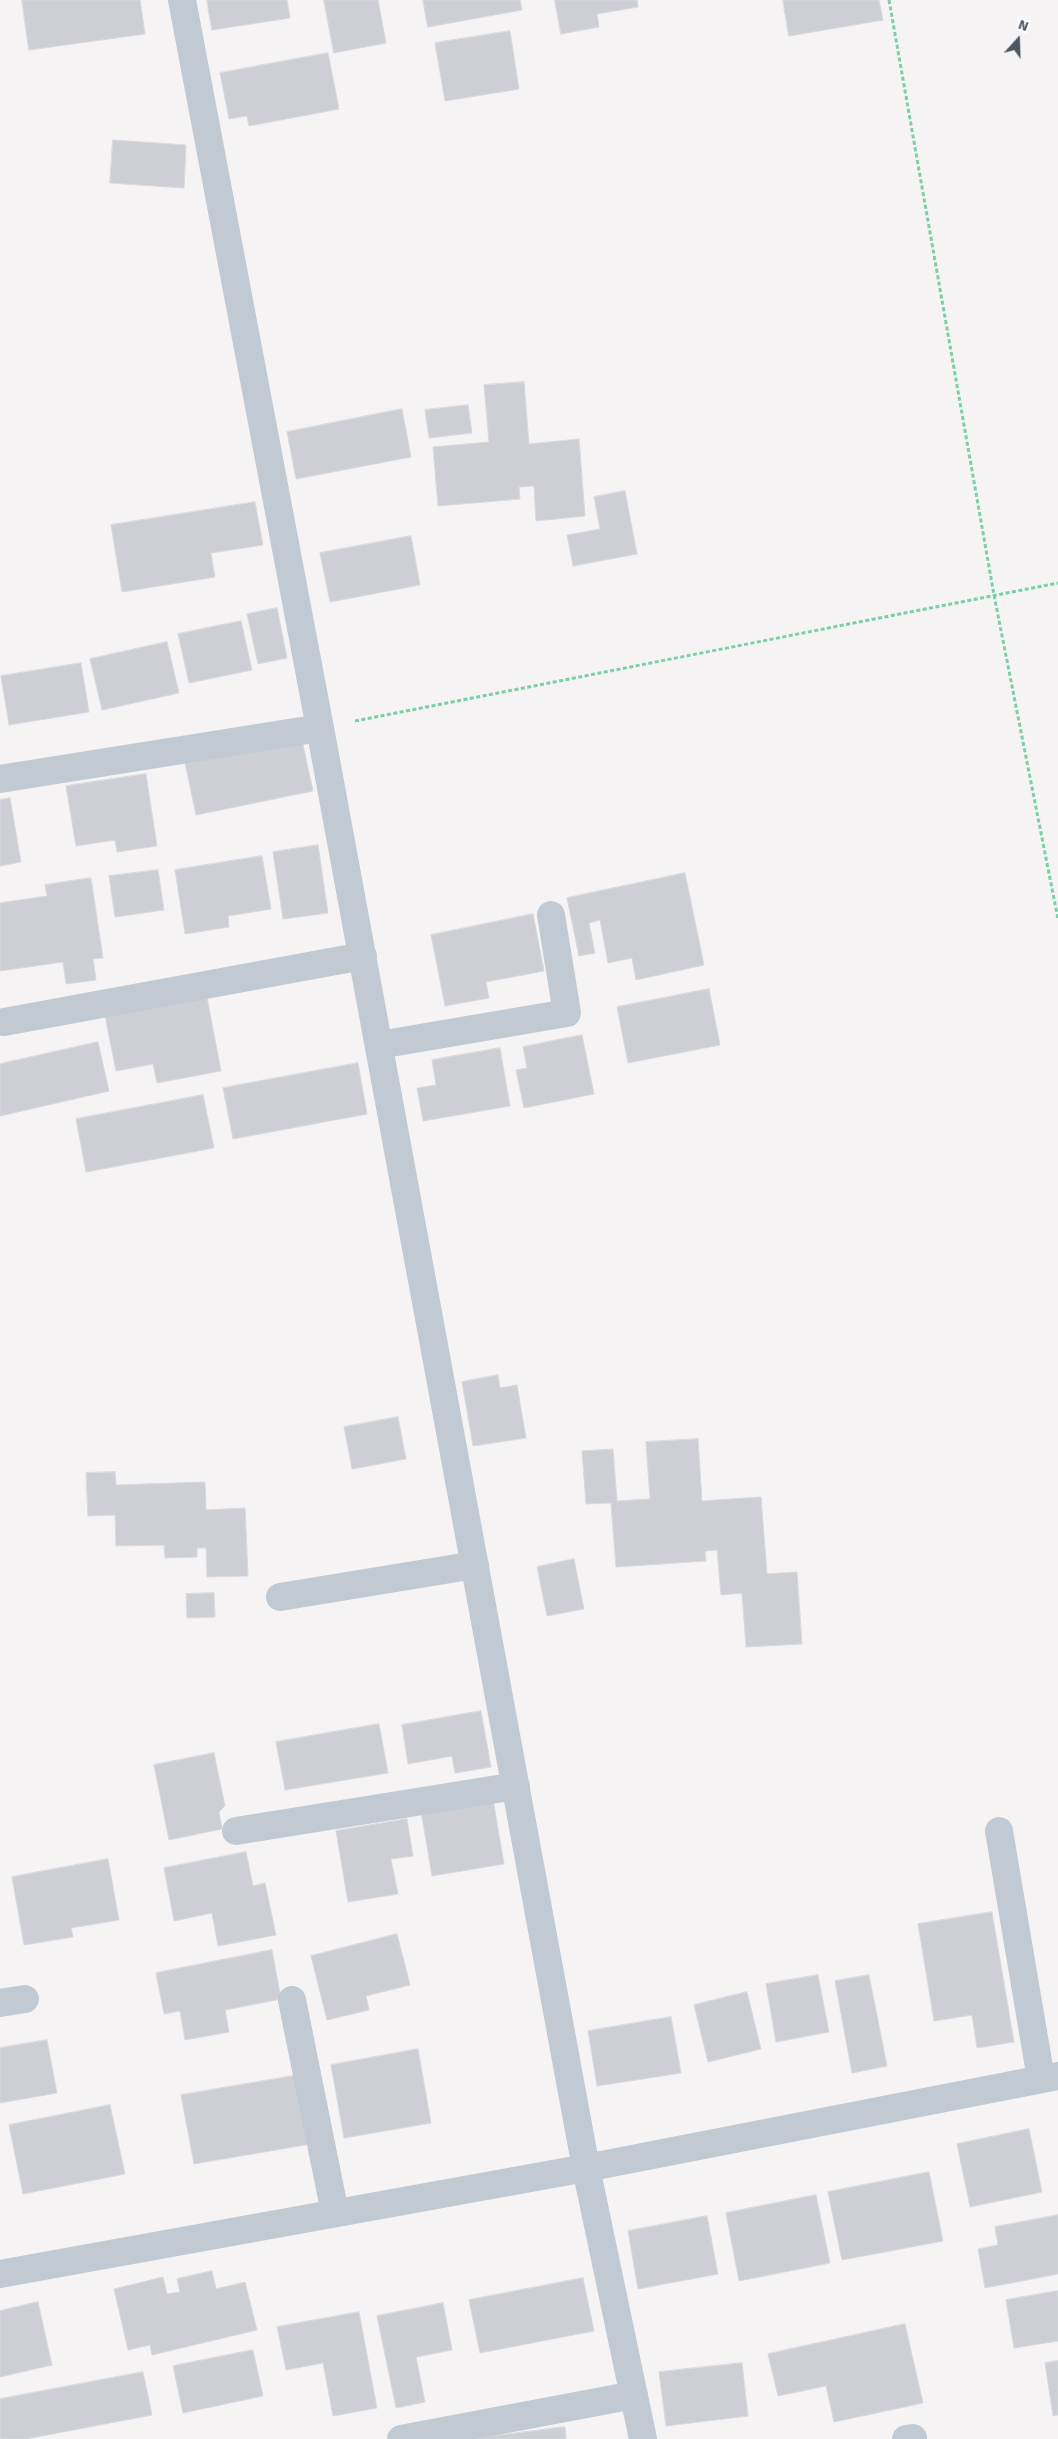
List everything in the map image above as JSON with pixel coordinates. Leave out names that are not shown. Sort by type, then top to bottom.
[{"type":"street","points":[[182,0],[320,728],[586,2168],[643,2439]]},
{"type":"street","points":[[0,779],[320,728]]},
{"type":"street","points":[[379,1045],[566,1012],[551,915]]},
{"type":"street","points":[[4,1022],[362,956]]},
{"type":"street","points":[[280,1597],[475,1564]]},
{"type":"street","points":[[236,1830],[516,1786]]},
{"type":"street","points":[[0,2274],[586,2168],[1049,2077],[1000,1832]]},
{"type":"street","points":[[292,2000],[335,2213]]},
{"type":"street","points":[[401,2439],[634,2395]]},
{"type":"path","points":[[889,0],[994,595],[1058,919]]},
{"type":"path","points":[[320,728],[1058,583]]},
{"type":"building","points":[[22,0],[140,0],[145,34],[29,50]]},
{"type":"building","points":[[207,0],[287,0],[290,18],[212,30]]},
{"type":"building","points":[[324,0],[378,0],[386,43],[334,53]]},
{"type":"building","points":[[423,0],[520,0],[522,10],[428,27]]},
{"type":"building","points":[[555,0],[637,0],[638,7],[597,14],[599,27],[561,34]]},
{"type":"building","points":[[783,0],[879,0],[883,20],[789,36]]},
{"type":"building","points":[[510,31],[519,89],[445,101],[435,43]]},
{"type":"building","points":[[328,53],[339,109],[249,126],[247,116],[229,119],[220,73]]},
{"type":"building","points":[[113,140],[186,145],[184,188],[110,183]]},
{"type":"building","points":[[524,382],[529,444],[579,439],[585,516],[536,521],[534,486],[519,487],[520,499],[438,506],[433,447],[489,442],[484,385]]},
{"type":"building","points":[[468,405],[472,433],[429,438],[425,410]]},
{"type":"building","points":[[402,409],[411,457],[296,479],[287,432]]},
{"type":"building","points":[[625,491],[637,554],[573,566],[567,535],[600,529],[594,497]]},
{"type":"building","points":[[255,502],[263,545],[211,553],[215,577],[122,592],[111,525]]},
{"type":"building","points":[[411,536],[420,585],[330,602],[320,553]]},
{"type":"building","points":[[277,608],[287,658],[258,664],[247,614]]},
{"type":"building","points":[[241,621],[252,670],[189,683],[178,634]]},
{"type":"building","points":[[167,642],[179,693],[102,710],[90,659]]},
{"type":"building","points":[[81,663],[89,712],[9,725],[1,676]]},
{"type":"building","points":[[302,740],[313,791],[196,815],[185,763]]},
{"type":"building","points":[[146,774],[157,846],[117,852],[115,840],[76,846],[66,786]]},
{"type":"building","points":[[10,798],[21,862],[0,866],[0,800]]},
{"type":"building","points":[[318,845],[328,913],[283,919],[273,852]]},
{"type":"building","points":[[262,856],[271,909],[228,916],[229,927],[185,934],[175,870]]},
{"type":"building","points":[[158,870],[164,910],[115,917],[109,876]]},
{"type":"building","points":[[685,873],[704,965],[636,980],[632,958],[608,963],[600,920],[589,923],[595,953],[579,956],[567,898]]},
{"type":"building","points":[[91,878],[103,958],[93,959],[96,980],[66,984],[63,962],[0,971],[0,903],[47,896],[45,885]]},
{"type":"building","points":[[533,914],[544,971],[486,982],[489,998],[445,1006],[431,935]]},
{"type":"building","points":[[709,989],[720,1045],[628,1063],[617,1007]]},
{"type":"building","points":[[207,997],[221,1071],[157,1083],[153,1064],[116,1071],[105,1016]]},
{"type":"building","points":[[582,1035],[594,1094],[524,1108],[516,1070],[527,1068],[523,1047]]},
{"type":"building","points":[[98,1042],[109,1091],[0,1116],[0,1064]]},
{"type":"building","points":[[500,1048],[510,1106],[423,1121],[417,1088],[436,1085],[432,1060]]},
{"type":"building","points":[[358,1063],[367,1114],[233,1139],[223,1088]]},
{"type":"building","points":[[203,1095],[214,1148],[86,1172],[76,1119]]},
{"type":"building","points":[[498,1375],[500,1388],[517,1385],[526,1438],[473,1446],[462,1382]]},
{"type":"building","points":[[398,1417],[406,1459],[352,1469],[344,1427]]},
{"type":"building","points":[[698,1439],[702,1501],[761,1497],[767,1574],[797,1572],[802,1644],[746,1647],[742,1593],[721,1595],[717,1550],[705,1551],[706,1561],[616,1567],[611,1503],[586,1504],[582,1451],[613,1449],[617,1501],[650,1499],[646,1442]]},
{"type":"building","points":[[115,1472],[116,1485],[205,1482],[206,1510],[245,1508],[248,1576],[207,1577],[206,1548],[197,1548],[197,1557],[165,1558],[164,1545],[116,1546],[115,1515],[88,1516],[86,1473]]},
{"type":"building","points":[[574,1559],[584,1609],[547,1616],[537,1567]]},
{"type":"building","points":[[214,1593],[215,1617],[187,1618],[186,1594]]},
{"type":"building","points":[[481,1711],[491,1767],[455,1773],[452,1756],[408,1764],[402,1725]]},
{"type":"building","points":[[379,1724],[388,1773],[285,1790],[276,1742]]},
{"type":"building","points":[[214,1753],[225,1806],[219,1812],[222,1829],[169,1840],[154,1765]]},
{"type":"building","points":[[493,1799],[504,1864],[432,1876],[421,1811]]},
{"type":"building","points":[[407,1819],[413,1856],[391,1859],[398,1894],[348,1902],[336,1831]]},
{"type":"building","points":[[246,1852],[253,1886],[265,1883],[276,1935],[218,1946],[212,1913],[174,1921],[164,1868]]},
{"type":"building","points":[[108,1859],[119,1920],[71,1928],[73,1937],[24,1945],[12,1877]]},
{"type":"building","points":[[992,1912],[1014,2042],[977,2048],[972,2015],[934,2021],[918,1924]]},
{"type":"building","points":[[397,1934],[410,1985],[366,1996],[369,2010],[327,2020],[311,1956]]},
{"type":"building","points":[[272,1950],[281,1999],[225,2010],[229,2032],[185,2040],[180,2011],[164,2014],[156,1973]]},
{"type":"building","points":[[818,1975],[829,2032],[776,2042],[766,1984]]},
{"type":"building","points":[[869,1975],[887,2066],[852,2073],[835,1981]]},
{"type":"building","points":[[747,1992],[761,2049],[708,2062],[694,2005]]},
{"type":"building","points":[[671,2017],[681,2073],[597,2086],[588,2031]]},
{"type":"building","points":[[47,2040],[57,2093],[0,2103],[0,2048]]},
{"type":"building","points":[[418,2049],[431,2123],[344,2138],[331,2065]]},
{"type":"building","points":[[299,2075],[311,2144],[194,2164],[181,2095]]},
{"type":"building","points":[[110,2105],[125,2174],[23,2194],[9,2125]]},
{"type":"building","points":[[1029,2129],[1042,2192],[970,2207],[957,2144]]},
{"type":"building","points":[[929,2172],[943,2241],[842,2260],[828,2192]]},
{"type":"building","points":[[816,2195],[830,2263],[739,2281],[726,2213]]},
{"type":"building","points":[[1058,2215],[1058,2274],[985,2288],[978,2249],[998,2245],[995,2227]]},
{"type":"building","points":[[707,2216],[718,2274],[638,2289],[628,2231]]},
{"type":"building","points":[[212,2271],[216,2289],[245,2282],[257,2330],[152,2355],[150,2345],[128,2350],[114,2289],[163,2277],[167,2294],[180,2292],[177,2279]]},
{"type":"building","points":[[583,2278],[594,2331],[480,2353],[469,2300]]},
{"type":"building","points":[[1058,2291],[1058,2341],[1014,2348],[1006,2300]]},
{"type":"building","points":[[38,2302],[52,2365],[0,2377],[0,2311]]},
{"type":"building","points":[[443,2303],[452,2350],[416,2357],[425,2402],[396,2408],[377,2316]]},
{"type":"building","points":[[359,2312],[377,2408],[333,2416],[323,2363],[286,2370],[277,2327]]},
{"type":"building","points":[[905,2324],[923,2403],[834,2422],[826,2386],[778,2396],[768,2354]]},
{"type":"building","points":[[253,2350],[263,2396],[183,2413],[173,2366]]},
{"type":"building","points":[[1058,2361],[1058,2415],[1053,2416],[1045,2363]]},
{"type":"building","points":[[742,2363],[748,2416],[666,2426],[659,2372]]},
{"type":"building","points":[[143,2372],[152,2415],[26,2439],[0,2439],[0,2399]]},
{"type":"building","points":[[565,2427],[566,2439],[478,2439],[478,2438]]}]
